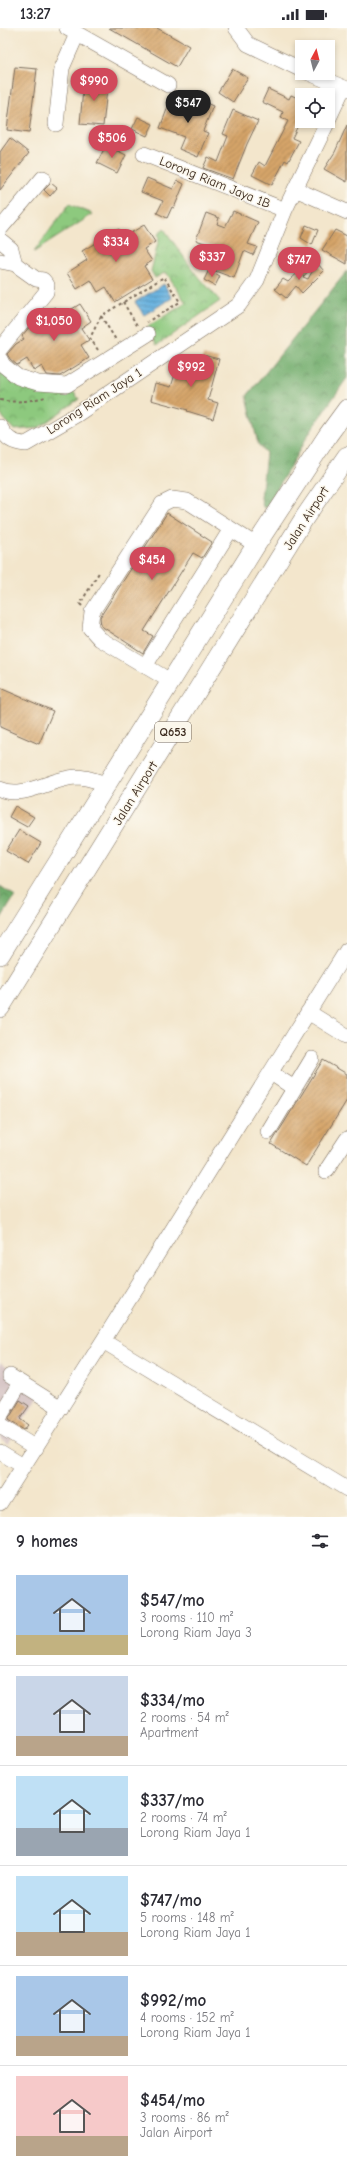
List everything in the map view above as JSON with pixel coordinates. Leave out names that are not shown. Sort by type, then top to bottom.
[{"type":"main road","name":"Jalan Airport","points":[[0,955],[106,784],[172,682],[256,545],[328,435],[347,409]]},
{"type":"main road","name":"Jalan Airport","points":[[0,1008],[305,517],[347,456]]},
{"type":"main road","points":[[106,784],[124,788],[136,782],[155,760]]},
{"type":"street","points":[[236,28],[248,44],[295,67]]},
{"type":"street","points":[[56,124],[62,68],[72,31],[168,85]]},
{"type":"street","points":[[325,80],[345,89]]},
{"type":"street","name":"Lorong Riam Jaya 1","points":[[335,108],[345,89]]},
{"type":"street","name":"Lorong Riam Jaya 1","points":[[0,427],[8,440],[16,444],[26,444],[76,415],[239,305],[257,280],[285,210],[325,128]]},
{"type":"street","name":"Lorong Riam Jaya 1B","points":[[144,154],[285,210]]},
{"type":"street","points":[[0,229],[43,178]]},
{"type":"street","points":[[295,189],[347,212]]},
{"type":"street","points":[[0,240],[11,249],[15,264]]},
{"type":"street","points":[[0,261],[15,264],[36,279],[43,280],[47,285],[46,292],[0,349]]},
{"type":"street","points":[[0,359],[3,365],[18,377],[38,383],[67,385],[104,361],[143,330]]},
{"type":"street","points":[[172,682],[100,638],[90,628],[92,612],[162,504],[172,498],[187,501],[256,545]]},
{"type":"street","points":[[145,666],[230,529]]},
{"type":"street","points":[[0,789],[18,792],[59,780],[76,778],[87,778],[106,784]]},
{"type":"street","points":[[0,1503],[36,1448],[347,950]]},
{"type":"street","points":[[308,1012],[347,1036]]},
{"type":"street","points":[[268,1132],[312,1059]]},
{"type":"street","points":[[271,1073],[294,1088]]},
{"type":"street","points":[[326,1171],[347,1139]]},
{"type":"street","points":[[103,1341],[347,1489]]},
{"type":"street","points":[[0,1416],[15,1380],[61,1408]]},
{"type":"street","points":[[0,1426],[36,1448]]},
{"type":"street","points":[[0,1452],[23,1466]]},
{"type":"path","points":[[104,361],[90,338],[100,316],[164,277],[180,302],[143,330],[132,330]]},
{"type":"path","points":[[123,302],[143,330]]},
{"type":"path","points":[[100,316],[116,340],[121,337]]},
{"type":"path","points":[[0,400],[10,402],[34,400],[49,395]]},
{"type":"shaded area","points":[[0,1363],[43,1391],[8,1444],[0,1438]]},
{"type":"green space","points":[[69,204],[93,214],[34,252]]},
{"type":"green space","points":[[164,229],[193,270],[220,301],[157,345],[147,327],[186,303],[166,272],[155,278],[151,271],[159,239],[158,234]]},
{"type":"green space","points":[[347,271],[347,378],[311,430],[266,508],[263,507],[261,498],[266,453],[258,444],[247,396]]},
{"type":"green space","points":[[0,369],[71,389],[79,399],[38,428],[14,430],[0,414]]},
{"type":"green space","points":[[0,886],[15,896],[0,920]]},
{"type":"water","points":[[164,284],[172,298],[144,315],[135,302]]},
{"type":"building","points":[[109,28],[157,28],[189,46],[177,67]]},
{"type":"building","points":[[15,67],[37,69],[29,133],[7,130]]},
{"type":"building","points":[[232,69],[248,78],[233,102],[218,92]]},
{"type":"building","points":[[84,77],[108,80],[103,126],[80,124]]},
{"type":"building","points":[[268,89],[289,99],[291,95],[295,97],[295,128],[297,128],[292,138],[299,141],[288,162],[285,160],[272,185],[252,175],[259,162],[265,166],[288,121],[281,118],[283,112],[262,102]]},
{"type":"building","points":[[172,96],[197,106],[199,100],[213,106],[203,131],[208,133],[198,157],[179,149],[184,137],[160,128]]},
{"type":"building","points":[[233,110],[258,121],[233,179],[203,168],[208,157],[218,162],[228,136],[223,134]]},
{"type":"building","points":[[138,117],[153,124],[147,136],[132,129]]},
{"type":"building","points":[[347,125],[347,182],[324,169],[335,152]]},
{"type":"building","points":[[10,138],[29,153],[0,190],[0,152]]},
{"type":"building","points":[[106,145],[126,155],[117,173],[97,163]]},
{"type":"building","points":[[147,178],[173,189],[177,180],[184,184],[174,208],[172,207],[167,218],[157,213],[163,201],[141,192]]},
{"type":"building","points":[[51,183],[57,188],[50,196],[44,190]]},
{"type":"building","points":[[233,211],[258,222],[248,244],[257,247],[253,255],[244,251],[234,278],[215,271],[224,250],[196,240],[206,213],[219,218],[217,224],[225,227]]},
{"type":"building","points":[[144,225],[155,242],[144,249],[152,261],[144,266],[152,279],[115,302],[106,287],[98,292],[91,280],[77,289],[67,273],[87,260],[82,251],[119,229],[124,237]]},
{"type":"building","points":[[306,225],[318,230],[312,245],[301,238]]},
{"type":"building","points":[[335,230],[347,236],[347,264],[322,250]]},
{"type":"building","points":[[317,263],[324,271],[302,293],[296,286],[286,298],[275,289],[283,279],[288,282],[307,264],[311,268],[303,277],[308,279]]},
{"type":"building","points":[[209,270],[220,276],[215,286],[204,280]]},
{"type":"building","points":[[80,304],[91,321],[81,328],[89,340],[81,345],[89,358],[60,376],[47,375],[42,366],[34,371],[27,359],[17,365],[10,359],[7,354],[16,344],[24,339],[22,336],[35,320],[55,307],[61,316]]},
{"type":"building","points":[[203,355],[219,359],[208,400],[218,403],[213,419],[187,411],[188,410],[151,400],[155,383],[171,387],[180,358],[200,365]]},
{"type":"building","points":[[167,513],[212,542],[202,558],[193,553],[144,631],[153,636],[143,653],[101,626],[100,617]]},
{"type":"building","points":[[0,688],[53,711],[39,744],[0,727]]},
{"type":"building","points":[[15,806],[34,817],[27,827],[9,817]]},
{"type":"building","points":[[19,830],[41,843],[28,864],[6,851]]},
{"type":"building","points":[[323,1060],[347,1074],[347,1100],[306,1166],[271,1144]]},
{"type":"building","points":[[20,1400],[29,1406],[20,1419],[28,1425],[24,1430],[8,1420]]}]
